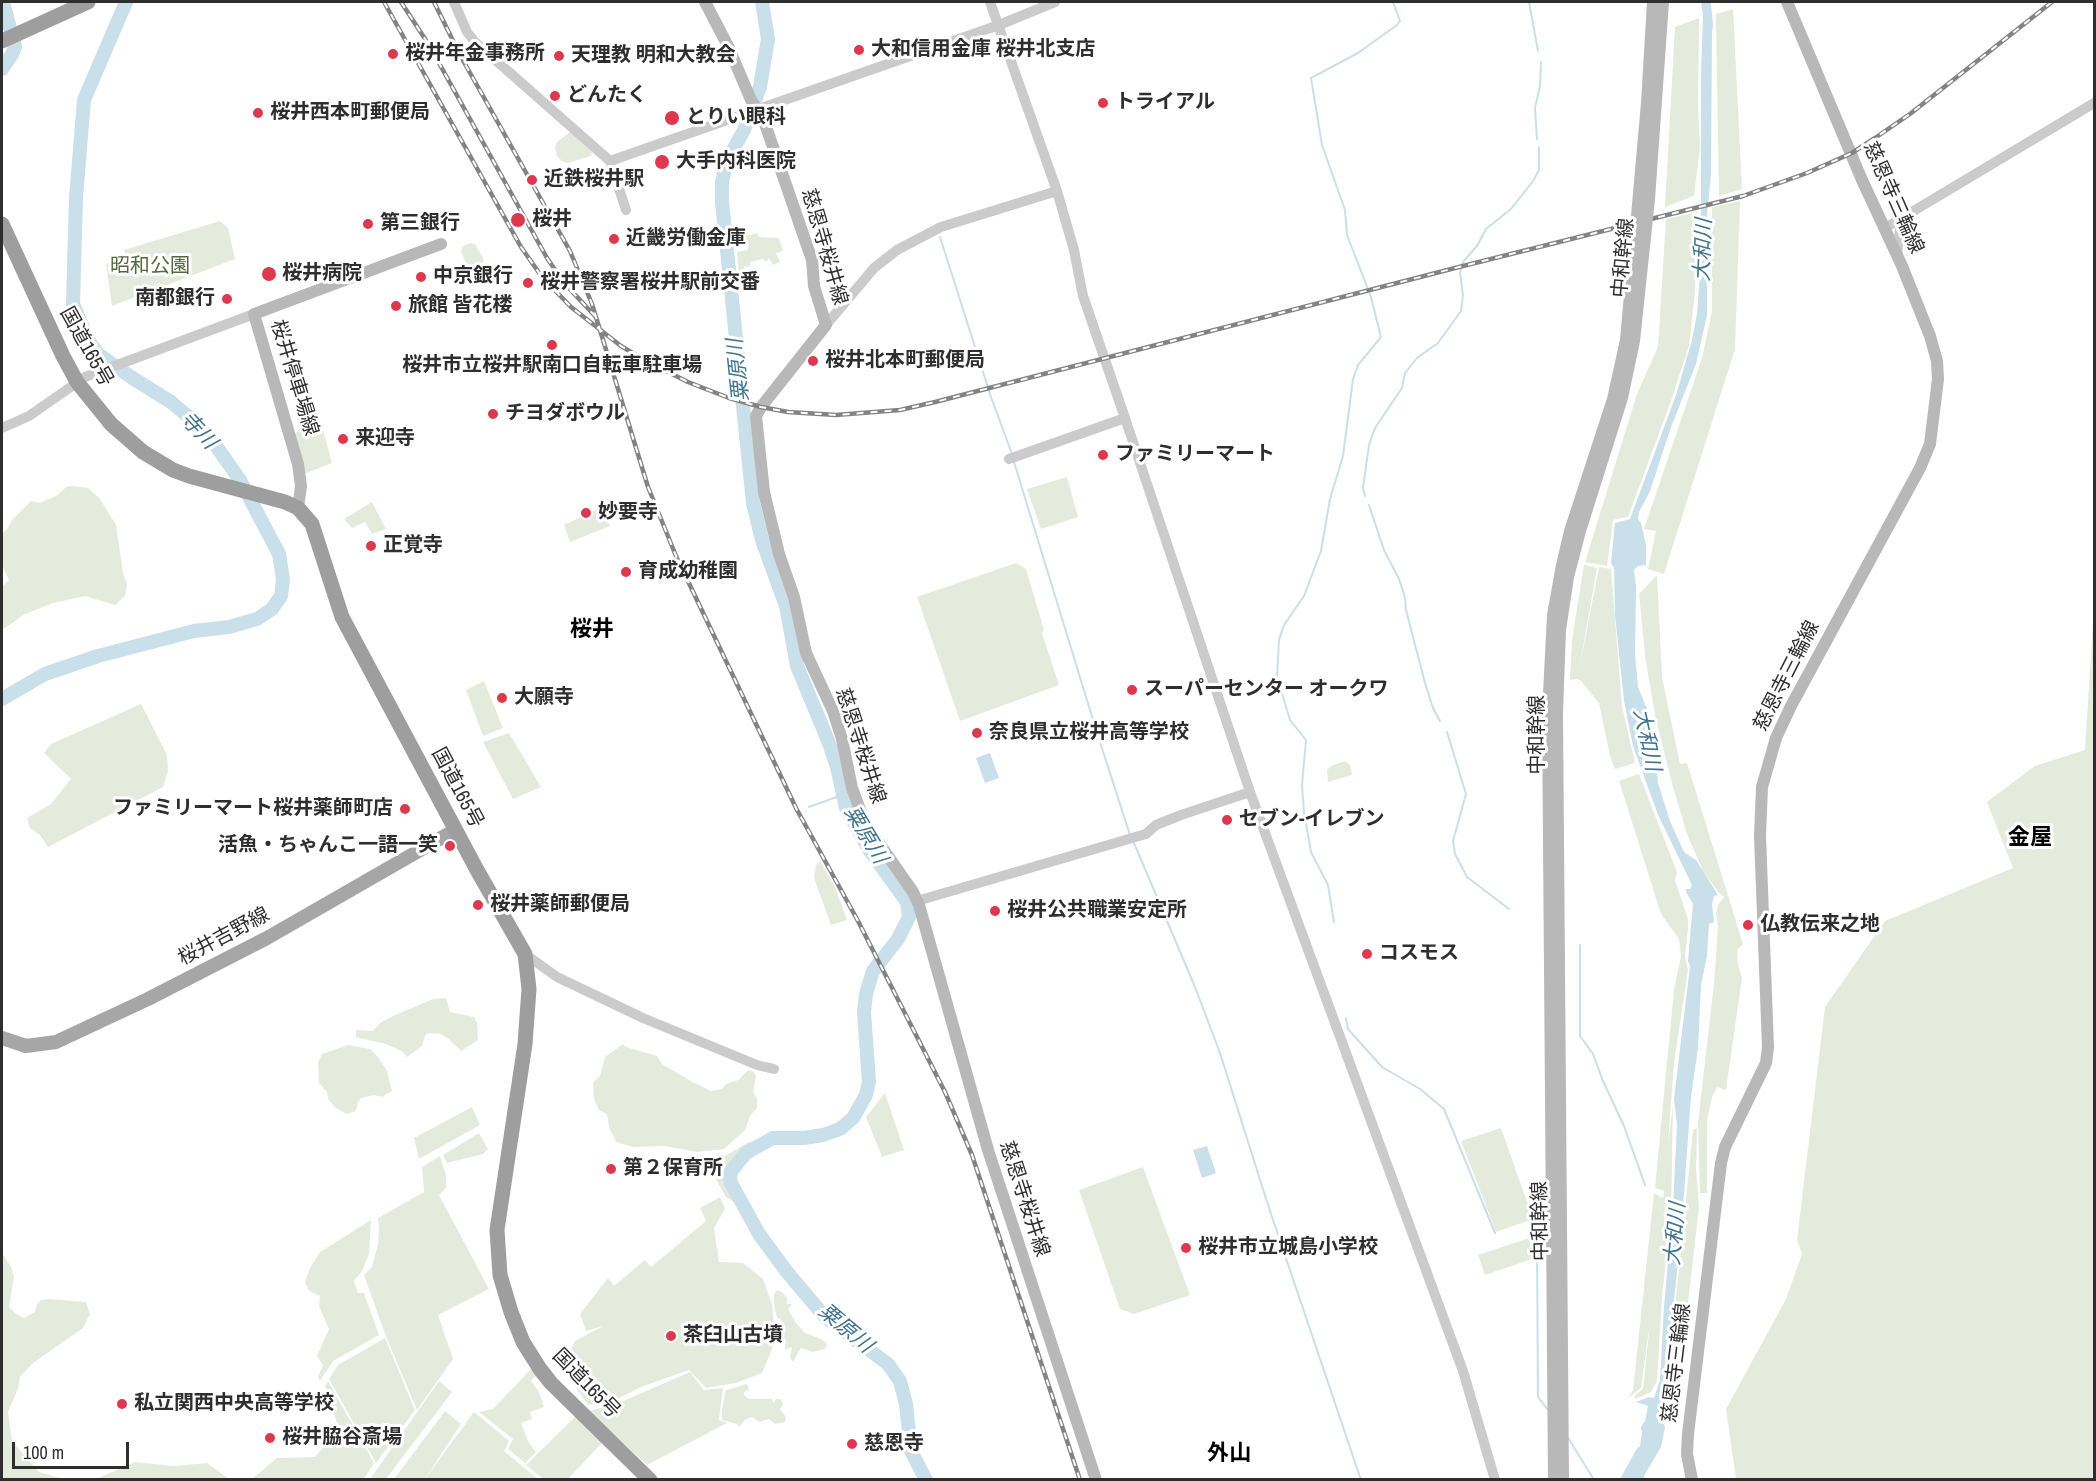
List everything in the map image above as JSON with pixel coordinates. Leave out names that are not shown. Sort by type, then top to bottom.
[{"type":"highway","points":[[2,41],[88,2]]},
{"type":"highway","name":"国道165号","points":[[2,224],[77,382],[111,424],[143,452],[173,470],[298,508],[306,516],[316,534],[342,617],[455,830],[525,954],[529,989],[525,1044],[497,1230],[497,1254],[503,1285],[518,1332],[540,1370],[561,1394],[650,1479]]},
{"type":"main road","name":"慈恩寺桜井線","points":[[705,2],[728,46],[751,100],[763,111],[812,260],[814,286],[826,325],[757,412],[756,425],[764,492],[779,554],[800,620],[806,653],[833,711],[842,738],[852,788],[865,822],[917,902],[998,1179],[1096,1479]]},
{"type":"main road","name":"中和幹線","points":[[1554,1479],[1556,1196],[1553,615],[1570,531],[1612,399],[1626,340],[1646,115],[1653,2]]},
{"type":"main road","name":"中和幹線","points":[[1553,713],[1560,630],[1568,577],[1622,398],[1636,329],[1650,188],[1663,2]]},
{"type":"main road","name":"慈恩寺三輪線","points":[[1692,1479],[1687,1454],[1688,1434],[1714,1199],[1725,1147],[1766,1063],[1768,1047],[1760,836],[1762,786],[1776,738],[1920,468],[1930,444],[1936,400],[1937,361],[1930,336],[1787,2]]},
{"type":"main road","name":"桜井停車場線","points":[[298,508],[302,486],[298,464],[254,314],[441,244]]},
{"type":"main road","name":"桜井吉野線","points":[[2,1038],[26,1046],[56,1042],[148,999],[267,938],[455,830]]},
{"type":"main road","name":"中和幹線","points":[[1556,1196],[1563,1479]]},
{"type":"street","points":[[454,2],[467,32],[475,42],[610,161],[626,210]]},
{"type":"street","points":[[990,2],[1057,191],[1074,250],[1083,296],[1250,792],[1463,1371],[1495,1479]]},
{"type":"street","points":[[610,161],[738,117],[763,111],[999,25],[1055,2]]},
{"type":"street","points":[[1885,228],[2094,103]]},
{"type":"street","points":[[826,325],[874,268],[904,246],[941,227],[1057,191]]},
{"type":"street","points":[[1897,255],[1900,228],[1906,216]]},
{"type":"street","points":[[2,428],[28,416],[77,382],[108,368],[254,314]]},
{"type":"street","points":[[1013,457],[1125,418]]},
{"type":"street","points":[[917,902],[1146,834],[1156,825],[1250,792]]},
{"type":"street","points":[[525,954],[557,977],[643,1018],[757,1065],[774,1069]]},
{"type":"green space","points":[[1733,9],[1742,189],[1719,196],[1716,14]]},
{"type":"green space","points":[[1699,18],[1700,148],[1694,196],[1665,207],[1675,27]]},
{"type":"green space","points":[[570,132],[592,152],[591,156],[568,163],[557,156],[555,147],[557,142]]},
{"type":"green space","points":[[1740,201],[1735,349],[1664,574],[1648,569],[1656,531],[1644,529],[1702,358],[1712,311],[1712,207]]},
{"type":"green space","points":[[1697,212],[1695,292],[1689,346],[1628,517],[1613,520],[1607,566],[1585,562],[1637,394],[1658,347],[1666,219]]},
{"type":"green space","name":"昭和公園","points":[[220,221],[228,228],[235,259],[112,306],[106,264],[127,258],[124,250]]},
{"type":"green space","points":[[757,233],[759,237],[779,238],[783,251],[776,253],[780,262],[773,265],[769,258],[766,262],[763,259],[750,262],[751,266],[744,267],[748,276],[739,275],[737,252],[747,250],[749,244],[745,244],[743,237]]},
{"type":"green space","points":[[475,244],[484,260],[481,265],[472,267],[466,264],[461,251],[463,246]]},
{"type":"green space","points":[[321,422],[332,463],[304,474],[293,434]]},
{"type":"green space","points":[[1067,477],[1078,517],[1041,529],[1027,489]]},
{"type":"green space","points":[[66,487],[88,488],[100,499],[116,525],[123,573],[127,584],[125,596],[115,605],[85,596],[53,603],[25,614],[2,630],[2,587],[9,580],[2,565],[2,534],[31,501],[40,503],[58,495]]},
{"type":"green space","points":[[372,502],[386,529],[372,534],[365,522],[352,528],[344,519]]},
{"type":"green space","points":[[602,507],[610,526],[570,542],[564,525]]},
{"type":"green space","points":[[1016,563],[1026,569],[1044,630],[1042,633],[1059,685],[960,721],[917,597]]},
{"type":"green space","points":[[1584,565],[1597,568],[1578,675],[1599,567],[1611,569],[1622,706],[1635,763],[1615,769],[1599,703],[1581,681],[1570,680],[1572,640]]},
{"type":"green space","points":[[1657,575],[1662,677],[1680,764],[1687,763],[1743,944],[1737,950],[1742,978],[1726,1090],[1717,1087],[1712,1097],[1707,1120],[1707,1193],[1700,1193],[1698,1123],[1714,983],[1718,927],[1716,914],[1718,905],[1724,897],[1703,871],[1687,834],[1656,720],[1646,663],[1639,594]]},
{"type":"green space","points":[[2094,606],[2094,1479],[1736,1479],[1726,1409],[1786,1299],[1802,1254],[1797,1240],[1825,1007],[1885,921],[2013,868],[1987,802],[2035,766],[2085,750]]},
{"type":"green space","points":[[484,681],[503,728],[483,736],[466,690]]},
{"type":"green space","points":[[141,704],[167,755],[168,771],[163,787],[48,847],[40,835],[30,828],[27,818],[51,804],[71,779],[44,753],[51,744]]},
{"type":"green space","points":[[509,733],[541,787],[513,799],[483,742]]},
{"type":"green space","points":[[1345,761],[1350,765],[1352,775],[1328,782],[1327,770]]},
{"type":"green space","points":[[1639,774],[1677,872],[1675,880],[1688,919],[1685,956],[1688,970],[1674,1063],[1668,1143],[1673,1106],[1671,1215],[1662,1297],[1657,1381],[1651,1392],[1635,1399],[1635,1395],[1643,1389],[1650,1322],[1641,1388],[1628,1398],[1633,1390],[1654,1193],[1663,1198],[1664,1191],[1655,1188],[1674,990],[1681,956],[1679,939],[1661,914],[1619,781]]},
{"type":"green space","points":[[820,861],[834,885],[847,920],[831,925],[814,878],[816,865]]},
{"type":"green space","points":[[446,998],[450,1012],[474,1017],[477,1023],[478,1040],[461,1051],[441,1034],[425,1035],[422,1046],[407,1057],[403,1052],[386,1044],[356,1037],[356,1030],[373,1031],[380,1023],[393,1016],[433,999]]},
{"type":"green space","points":[[623,1044],[626,1047],[657,1056],[662,1064],[711,1091],[722,1089],[726,1084],[738,1080],[748,1070],[754,1072],[756,1076],[753,1092],[757,1098],[757,1108],[750,1116],[745,1130],[724,1149],[697,1152],[664,1146],[633,1147],[616,1142],[609,1127],[607,1114],[599,1110],[594,1099],[593,1082],[600,1076],[605,1057]]},
{"type":"green space","points":[[348,1045],[370,1049],[378,1057],[387,1071],[392,1091],[382,1097],[374,1095],[361,1098],[356,1111],[347,1114],[337,1109],[319,1083],[318,1062],[322,1054]]},
{"type":"green space","points":[[885,1093],[904,1150],[882,1157],[866,1117]]},
{"type":"green space","points":[[472,1107],[480,1125],[419,1159],[414,1138]]},
{"type":"green space","points":[[1501,1128],[1533,1219],[1496,1232],[1461,1141]]},
{"type":"green space","points":[[1697,1128],[1696,1167],[1699,1207],[1680,1373],[1680,1403],[1677,1408],[1672,1404],[1667,1387],[1693,1130]]},
{"type":"green space","points":[[479,1133],[488,1149],[483,1154],[447,1163],[443,1155]]},
{"type":"green space","points":[[766,1139],[736,1160],[730,1169],[728,1179],[736,1199],[734,1202],[726,1197],[719,1185],[715,1169],[723,1157],[749,1142]]},
{"type":"green space","points":[[440,1156],[446,1175],[446,1188],[439,1195],[489,1289],[438,1315],[453,1359],[417,1410],[385,1334],[364,1275],[372,1267],[378,1244],[378,1218],[424,1192],[422,1167]]},
{"type":"green space","points":[[1143,1167],[1190,1295],[1134,1314],[1120,1309],[1079,1190]]},
{"type":"green space","points":[[720,1197],[725,1209],[714,1228],[719,1262],[743,1263],[763,1279],[772,1304],[774,1325],[772,1349],[762,1373],[736,1383],[706,1388],[689,1370],[641,1387],[613,1401],[588,1405],[571,1381],[567,1357],[575,1341],[603,1326],[586,1331],[580,1314],[608,1278],[614,1286],[645,1260],[651,1267],[706,1221],[700,1208]]},
{"type":"green space","points":[[371,1220],[369,1254],[362,1271],[354,1281],[358,1293],[364,1293],[379,1335],[333,1361],[320,1381],[318,1377],[323,1365],[317,1356],[329,1329],[319,1306],[320,1296],[309,1291],[305,1282],[320,1252]]},
{"type":"green space","points":[[1532,1237],[1532,1259],[1485,1275],[1478,1255]]},
{"type":"green space","points":[[2,1253],[14,1277],[9,1307],[16,1314],[24,1318],[35,1312],[41,1300],[49,1299],[86,1302],[90,1314],[83,1328],[33,1363],[20,1377],[18,1389],[8,1412],[12,1441],[39,1472],[63,1479],[2,1479]]},
{"type":"green space","points":[[777,1290],[787,1298],[787,1304],[792,1304],[788,1309],[796,1323],[805,1333],[827,1344],[825,1349],[812,1352],[801,1348],[793,1362],[790,1357],[792,1347],[785,1350],[786,1340],[781,1339],[780,1336],[782,1323],[777,1318],[774,1305],[774,1295]]},
{"type":"green space","points":[[385,1338],[415,1410],[376,1463],[329,1379],[338,1365]]},
{"type":"green space","points":[[532,1368],[537,1375],[531,1380],[540,1394],[544,1407],[530,1412],[532,1419],[521,1423],[529,1443],[536,1452],[525,1463],[508,1449],[513,1439],[479,1412],[493,1409]]},
{"type":"green space","points":[[690,1372],[704,1390],[723,1388],[719,1420],[727,1423],[647,1465],[588,1411],[614,1405]]},
{"type":"green space","points":[[328,1381],[374,1463],[364,1479],[252,1479],[277,1458],[315,1457],[335,1433],[337,1423],[325,1386]]},
{"type":"green space","points":[[439,1381],[452,1392],[386,1479],[370,1479]]},
{"type":"green space","points":[[747,1384],[749,1389],[744,1392],[744,1395],[749,1399],[772,1399],[773,1403],[776,1399],[781,1399],[783,1405],[780,1409],[786,1417],[785,1422],[775,1424],[769,1419],[759,1422],[752,1417],[746,1419],[739,1427],[737,1424],[722,1420],[726,1390]]},
{"type":"green space","points":[[445,1411],[461,1424],[425,1479],[394,1479]]},
{"type":"green space","points":[[474,1412],[509,1441],[504,1451],[538,1479],[425,1479]]},
{"type":"green space","points":[[576,1416],[603,1442],[568,1479],[543,1479],[526,1465]]},
{"type":"green space","points":[[135,1462],[174,1466],[207,1463],[229,1479],[96,1479]]},
{"type":"water","name":"大和川","points":[[1701,2],[1711,2],[1713,26],[1711,175],[1707,214],[1707,315],[1696,364],[1671,427],[1650,491],[1639,512],[1638,519],[1646,545],[1646,565],[1638,566],[1634,570],[1636,586],[1635,653],[1638,687],[1647,709],[1648,738],[1657,770],[1658,783],[1670,821],[1684,852],[1696,860],[1718,895],[1714,896],[1712,904],[1714,922],[1709,924],[1707,956],[1701,985],[1698,1048],[1691,1097],[1681,1234],[1665,1387],[1670,1405],[1677,1409],[1675,1413],[1671,1413],[1664,1424],[1661,1447],[1644,1479],[1620,1479],[1640,1446],[1641,1427],[1645,1421],[1648,1406],[1636,1402],[1649,1397],[1654,1398],[1660,1380],[1677,1126],[1674,1099],[1690,966],[1688,961],[1693,904],[1686,892],[1686,889],[1690,889],[1692,885],[1658,815],[1633,746],[1624,701],[1615,615],[1614,568],[1611,563],[1615,523],[1630,519],[1676,395],[1697,314],[1701,260],[1703,16]]},
{"type":"water","points":[[990,753],[999,778],[985,783],[976,758]]},
{"type":"water","points":[[1207,1146],[1216,1173],[1202,1178],[1193,1150]]},
{"type":"waterway","points":[[3,2],[10,28]]},
{"type":"waterway","name":"寺川","points":[[2,699],[45,674],[98,656],[194,631],[229,627],[257,619],[272,609],[281,596],[283,579],[279,554],[240,480],[214,443],[171,402],[98,354],[88,340],[73,304],[76,198],[84,100],[126,2]]},
{"type":"waterway","name":"粟原川","points":[[762,2],[768,39],[760,87],[744,130],[727,161],[722,182],[722,202],[753,503],[762,540],[786,606],[797,666],[829,743],[846,808],[870,851],[907,902],[909,917],[898,939],[873,971],[866,994],[864,1012],[869,1082],[866,1095],[853,1118],[840,1129],[823,1135],[804,1138],[773,1138],[746,1153],[730,1176],[731,1183],[759,1234],[787,1272],[825,1317],[888,1364],[900,1381],[906,1404],[911,1451],[926,1480]]},
{"type":"waterway","points":[[1334,922],[1328,885],[1311,852],[1302,785],[1306,740],[1290,720],[1277,677],[1279,640],[1284,625],[1304,596],[1321,551],[1330,499],[1343,456],[1353,379],[1358,365],[1381,337],[1371,297],[1347,235],[1345,210],[1322,145],[1311,78],[1358,53],[1397,25],[1400,21],[1393,2]]},
{"type":"waterway","points":[[1529,2],[1538,51]]},
{"type":"waterway","points":[[2,69],[12,54],[15,47],[14,41]]},
{"type":"waterway","points":[[1537,139],[1535,108],[1540,86],[1541,62]]},
{"type":"waterway","points":[[1365,496],[1363,488],[1369,445],[1375,428],[1402,388],[1405,373],[1417,358],[1438,343],[1461,311],[1463,295],[1460,273],[1463,262],[1477,246],[1486,229],[1511,209],[1533,181],[1539,170],[1539,147]]},
{"type":"waterway","points":[[940,237],[991,397],[1012,454]]},
{"type":"waterway","points":[[1014,462],[1130,835]]},
{"type":"waterway","points":[[1369,505],[1384,550],[1399,579],[1425,683],[1440,721]]},
{"type":"waterway","points":[[1447,732],[1466,794],[1453,841],[1455,854],[1467,877],[1509,909]]},
{"type":"waterway","points":[[809,807],[842,795]]},
{"type":"waterway","points":[[1134,843],[1195,987],[1220,1053],[1269,1208],[1361,1480]]},
{"type":"waterway","points":[[1580,945],[1580,1036],[1593,1054],[1624,1126],[1645,1185]]},
{"type":"waterway","points":[[1346,1018],[1348,1029],[1382,1067],[1420,1089],[1444,1109],[1495,1233]]},
{"type":"waterway","points":[[1537,1243],[1538,1397],[1548,1410]]},
{"type":"waterway","points":[[1567,1436],[1594,1480]]},
{"type":"railway","points":[[384,2],[521,247],[542,277],[571,307],[621,346],[688,382],[729,398],[761,407],[788,412],[836,415],[900,410],[935,402],[1743,196],[1807,173],[1852,153],[1910,114],[2052,2]]},
{"type":"railway","points":[[401,2],[429,45],[547,258],[564,283],[595,316]]},
{"type":"railway","points":[[434,2],[460,55],[570,251],[592,304],[648,487],[676,556],[796,808],[858,921],[945,1092],[972,1155],[1080,1480]]},
{"type":"place","name":"大和信用金庫 桜井北支店","points":[[859,50]]},
{"type":"place","name":"桜井年金事務所","points":[[393,54]]},
{"type":"place","name":"天理教 明和大教会","points":[[559,56]]},
{"type":"place","name":"どんたく","points":[[555,96]]},
{"type":"place","name":"トライアル","points":[[1103,103]]},
{"type":"place","name":"桜井西本町郵便局","points":[[258,113]]},
{"type":"place","name":"とりい眼科","points":[[672,118]]},
{"type":"place","name":"大手内科医院","points":[[662,162]]},
{"type":"place","name":"近鉄桜井駅","points":[[532,180]]},
{"type":"place","name":"桜井","points":[[518,220]]},
{"type":"place","name":"第三銀行","points":[[368,224]]},
{"type":"place","name":"近畿労働金庫","points":[[614,239]]},
{"type":"place","name":"桜井病院","points":[[269,274]]},
{"type":"place","name":"中京銀行","points":[[421,277]]},
{"type":"place","name":"桜井警察署桜井駅前交番","points":[[528,283]]},
{"type":"place","name":"南都銀行","points":[[227,299]]},
{"type":"place","name":"旅館 皆花楼","points":[[396,306]]},
{"type":"place","name":"桜井市立桜井駅南口自転車駐車場","points":[[552,345]]},
{"type":"place","name":"桜井北本町郵便局","points":[[813,361]]},
{"type":"place","name":"チヨダボウル","points":[[493,414]]},
{"type":"place","name":"来迎寺","points":[[343,439]]},
{"type":"place","name":"ファミリーマート","points":[[1103,455]]},
{"type":"place","name":"妙要寺","points":[[586,513]]},
{"type":"place","name":"正覚寺","points":[[371,546]]},
{"type":"place","name":"育成幼稚園","points":[[626,572]]},
{"type":"place","name":"スーパーセンター オークワ","points":[[1132,690]]},
{"type":"place","name":"大願寺","points":[[502,698]]},
{"type":"place","name":"奈良県立桜井高等学校","points":[[977,733]]},
{"type":"place","name":"ファミリーマート桜井薬師町店","points":[[405,809]]},
{"type":"place","name":"セブン-イレブン","points":[[1227,820]]},
{"type":"place","name":"活魚・ちゃんこ一語一笑","points":[[450,846]]},
{"type":"place","name":"桜井薬師郵便局","points":[[478,905]]},
{"type":"place","name":"桜井公共職業安定所","points":[[995,911]]},
{"type":"place","name":"仏教伝来之地","points":[[1748,925]]},
{"type":"place","name":"コスモス","points":[[1367,954]]},
{"type":"place","name":"第２保育所","points":[[611,1169]]},
{"type":"place","name":"桜井市立城島小学校","points":[[1186,1248]]},
{"type":"place","name":"茶臼山古墳","points":[[671,1336]]},
{"type":"place","name":"私立関西中央高等学校","points":[[122,1404]]},
{"type":"place","name":"桜井脇谷斎場","points":[[270,1438]]},
{"type":"place","name":"慈恩寺","points":[[852,1444]]},
{"type":"district","name":"桜井","points":[[592,630]]},
{"type":"district","name":"金屋","points":[[2030,838]]},
{"type":"district","name":"外山","points":[[1229,1454]]}]
